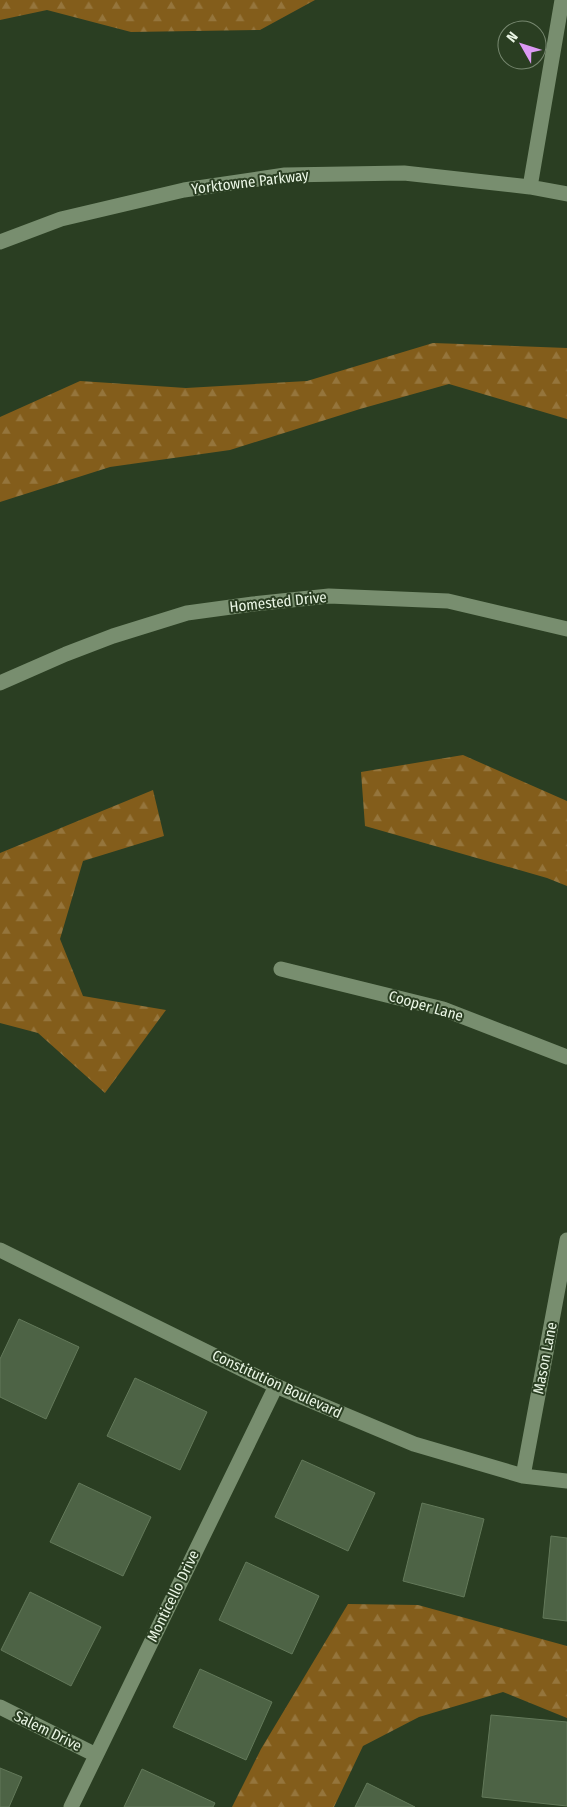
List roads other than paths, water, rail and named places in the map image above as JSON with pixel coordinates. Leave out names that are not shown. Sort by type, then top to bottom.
[{"type":"street","points":[[530,187],[562,0]]},
{"type":"street","name":"Yorktowne Parkway","points":[[0,242],[61,219],[175,192],[285,175],[404,173],[530,187],[567,194]]},
{"type":"street","name":"Homested Drive","points":[[0,684],[66,654],[187,613],[329,596],[448,601],[567,629]]},
{"type":"street","name":"Cooper Lane","points":[[282,969],[443,1009],[567,1057]]},
{"type":"street","name":"Mason Lane","points":[[523,1476],[567,1240]]},
{"type":"street","name":"Constitution Boulevard","points":[[0,1250],[276,1386],[414,1444],[523,1476],[567,1481]]},
{"type":"street","name":"Monticello Drive","points":[[71,1807],[276,1386]]},
{"type":"street","name":"Salem Drive","points":[[0,1707],[96,1755]]}]
